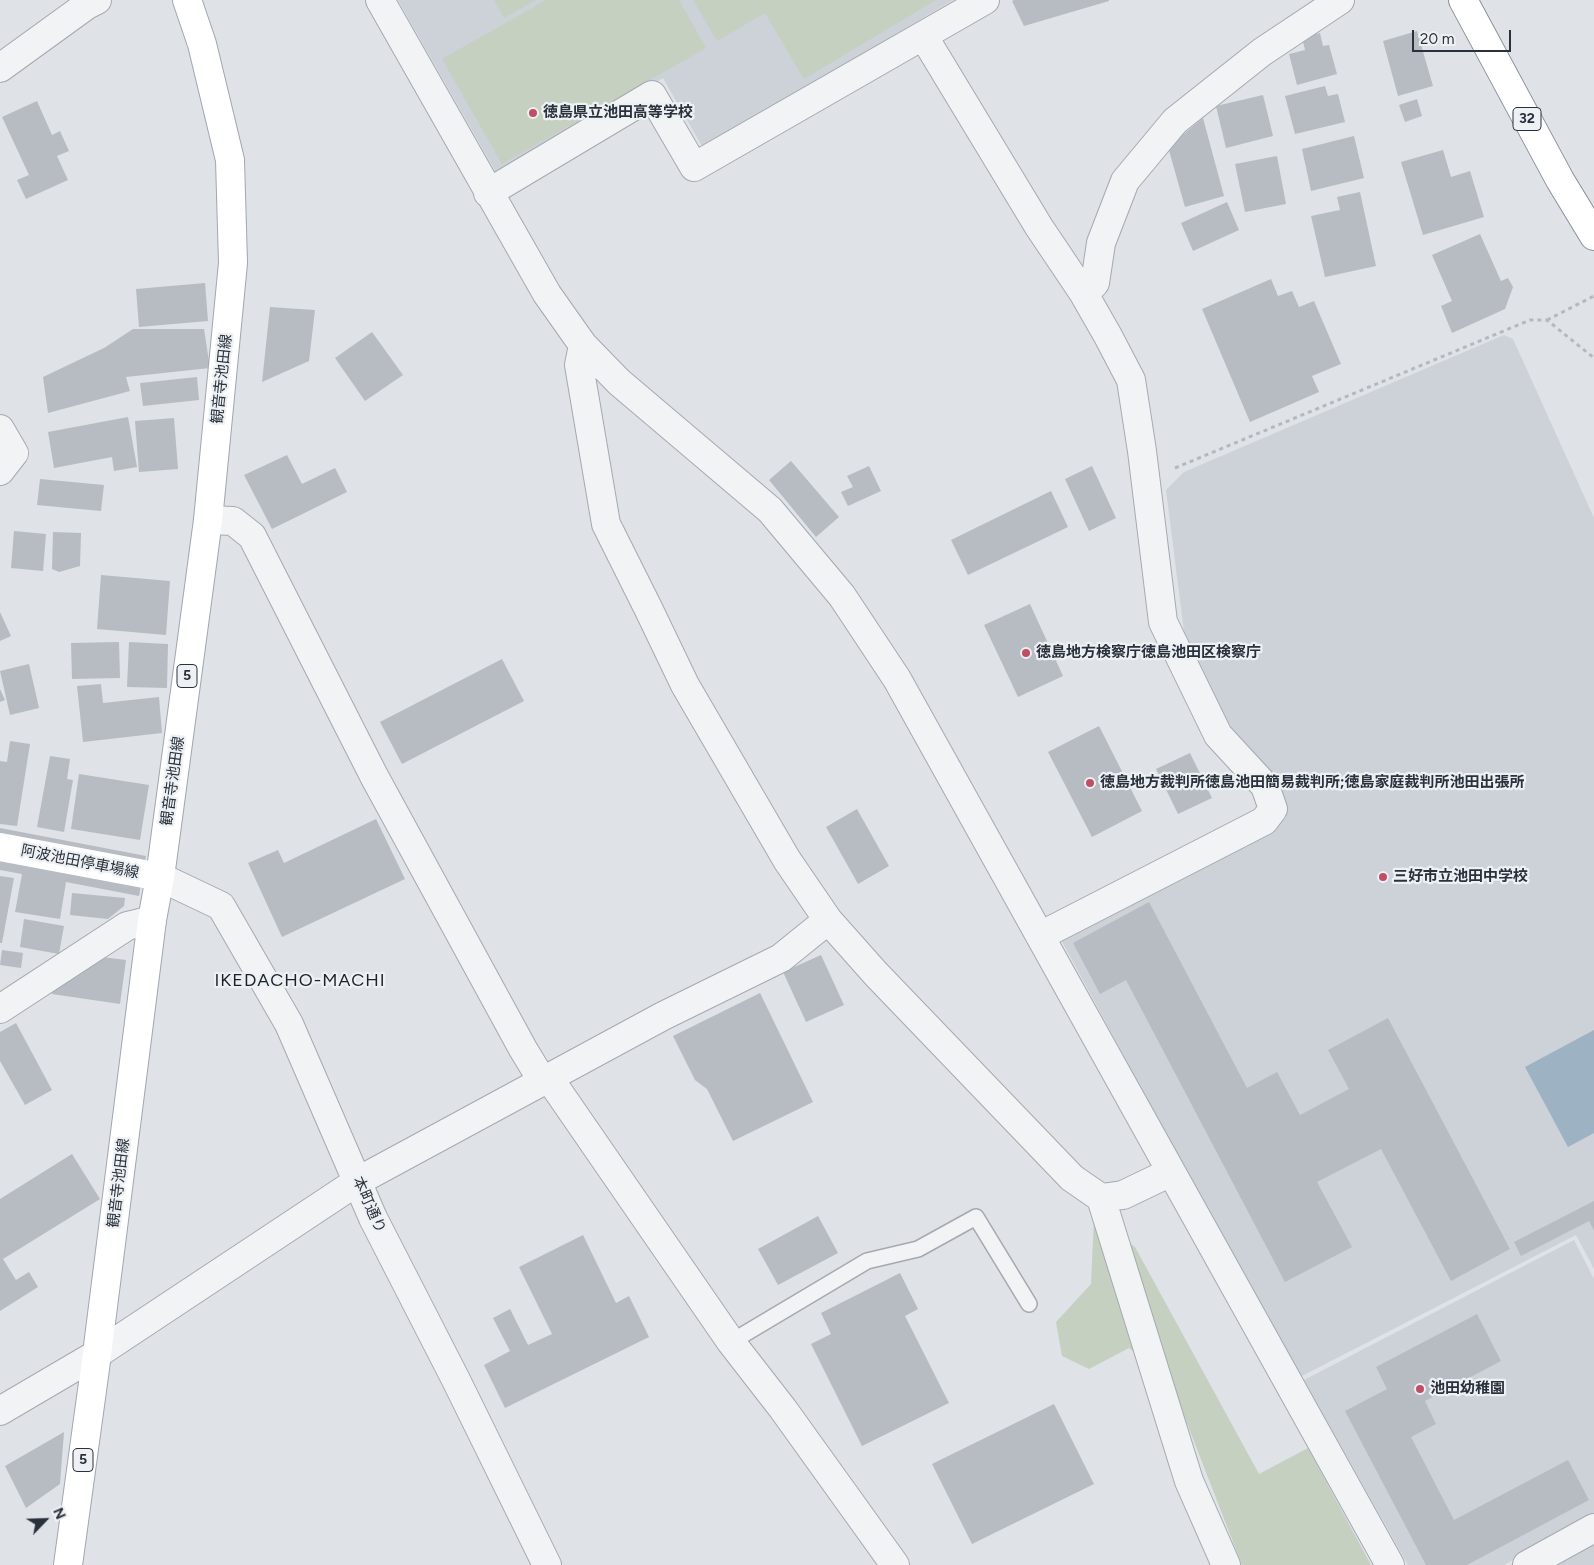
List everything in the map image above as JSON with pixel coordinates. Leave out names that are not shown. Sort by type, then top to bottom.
[{"type":"main road","name":"観音寺池田線","points":[[68,1565],[97,1354],[152,920],[160,877],[208,520],[233,263],[230,160],[202,44],[187,0]]},
{"type":"main road","name":"32","points":[[1463,0],[1560,180],[1594,236]]},
{"type":"main road","name":"阿波池田停車場線","points":[[0,846],[160,877]]},
{"type":"street","points":[[0,68],[87,5],[97,0]]},
{"type":"street","points":[[380,0],[547,294],[583,344],[619,382],[770,510],[842,596],[897,679],[1390,1565]]},
{"type":"street","points":[[488,193],[652,95],[694,167],[986,0]]},
{"type":"street","points":[[1084,294],[1096,283],[1101,243],[1125,181],[1175,121],[1262,52],[1340,0]]},
{"type":"street","points":[[924,37],[1039,227],[1084,294],[1131,380],[1146,480],[1163,622],[1218,735],[1265,786],[1273,809],[1264,822],[1040,936]]},
{"type":"street","points":[[583,344],[579,365],[606,524],[685,685],[787,860],[828,920],[883,981],[1072,1178],[1101,1198],[1188,1481],[1226,1565]]},
{"type":"street","points":[[0,429],[14,453],[0,471]]},
{"type":"street","points":[[208,520],[233,522],[252,536],[374,776],[523,1049],[731,1342],[783,1409],[895,1565]]},
{"type":"street","name":"本町通り","points":[[160,877],[221,906],[289,1024],[373,1218],[456,1380],[547,1565]]},
{"type":"street","points":[[0,1009],[127,926],[152,920]]},
{"type":"street","points":[[0,1411],[97,1354],[358,1181],[663,1016],[781,958],[828,920]]},
{"type":"street","points":[[1101,1198],[1123,1195],[1171,1172]]},
{"type":"street","points":[[1527,1565],[1594,1528]]},
{"type":"lane","points":[[731,1342],[867,1261],[918,1249],[976,1217],[1029,1304]]},
{"type":"path","points":[[1146,480],[1530,320],[1547,320],[1594,296]]},
{"type":"path","points":[[1547,320],[1594,358]]},
{"type":"shaded area","name":"徳島県立池田高等学校","points":[[398,0],[953,0],[703,148],[663,78],[498,176]]},
{"type":"shaded area","name":"三好市立池田中学校","points":[[1504,335],[1513,339],[1594,518],[1594,1269],[1576,1235],[1298,1378],[1059,936],[1286,818],[1278,787],[1221,717],[1186,647],[1166,490],[1184,472]]},
{"type":"shaded area","points":[[1574,1240],[1594,1279],[1594,1514],[1504,1565],[1408,1565],[1304,1380]]},
{"type":"shaded area","points":[[1594,1541],[1594,1565],[1550,1565]]},
{"type":"green space","points":[[494,0],[536,0],[504,18]]},
{"type":"green space","points":[[546,0],[679,0],[706,48],[502,164],[442,59]]},
{"type":"green space","points":[[693,0],[936,0],[804,79],[765,13],[717,41]]},
{"type":"green space","points":[[1094,1218],[1135,1247],[1259,1474],[1308,1448],[1371,1565],[1242,1565],[1171,1382],[1129,1348],[1089,1369],[1062,1356],[1056,1322],[1091,1284]]},
{"type":"water","points":[[1594,1030],[1594,1133],[1568,1147],[1525,1067]]},
{"type":"building","points":[[1012,1],[1109,1],[1024,26]]},
{"type":"building","points":[[1417,31],[1433,86],[1398,96],[1383,41]]},
{"type":"building","points":[[1320,33],[1323,46],[1329,45],[1337,74],[1297,85],[1289,54],[1305,50],[1302,37]]},
{"type":"building","points":[[1325,86],[1328,96],[1338,94],[1345,122],[1295,134],[1285,96]]},
{"type":"building","points":[[1263,95],[1273,136],[1226,148],[1216,106]]},
{"type":"building","points":[[1417,99],[1422,116],[1405,122],[1399,105]]},
{"type":"building","points":[[37,101],[52,135],[60,131],[69,151],[57,156],[68,180],[26,199],[17,180],[29,175],[2,117]]},
{"type":"building","points":[[1203,118],[1224,196],[1185,207],[1168,147]]},
{"type":"building","points":[[1354,136],[1364,178],[1311,191],[1302,149]]},
{"type":"building","points":[[1443,150],[1451,177],[1470,171],[1484,217],[1423,235],[1401,162]]},
{"type":"building","points":[[1277,156],[1286,204],[1245,212],[1235,164]]},
{"type":"building","points":[[1360,192],[1376,266],[1325,277],[1311,216],[1340,210],[1337,197]]},
{"type":"building","points":[[1227,202],[1239,230],[1193,251],[1181,223]]},
{"type":"building","points":[[1480,234],[1501,281],[1508,278],[1513,287],[1505,309],[1452,333],[1441,306],[1452,301],[1432,255]]},
{"type":"building","points":[[1271,279],[1278,296],[1292,291],[1299,307],[1314,301],[1341,364],[1312,376],[1319,392],[1250,422],[1202,309]]},
{"type":"building","points":[[205,283],[208,321],[139,327],[136,289]]},
{"type":"building","points":[[270,307],[315,310],[309,361],[262,382]]},
{"type":"building","points":[[133,329],[204,329],[210,368],[126,377],[130,391],[48,413],[43,377],[104,348]]},
{"type":"building","points":[[372,332],[403,375],[365,401],[335,358]]},
{"type":"building","points":[[197,377],[199,400],[143,406],[140,383]]},
{"type":"building","points":[[128,417],[137,467],[114,471],[112,457],[54,468],[48,432]]},
{"type":"building","points":[[174,418],[178,469],[139,472],[135,421]]},
{"type":"building","points":[[287,455],[302,484],[335,468],[347,492],[272,529],[244,475]]},
{"type":"building","points":[[791,461],[839,517],[816,537],[769,480]]},
{"type":"building","points":[[869,466],[881,491],[848,506],[841,492],[853,487],[847,476]]},
{"type":"building","points":[[1092,466],[1116,518],[1089,531],[1065,479]]},
{"type":"building","points":[[40,479],[104,485],[101,511],[37,505]]},
{"type":"building","points":[[1051,491],[1068,527],[968,575],[951,540]]},
{"type":"building","points":[[14,531],[46,534],[43,571],[11,568]]},
{"type":"building","points":[[53,532],[81,533],[80,566],[59,572],[52,569]]},
{"type":"building","points":[[101,575],[170,581],[166,635],[97,629]]},
{"type":"building","points":[[1030,604],[1063,676],[1018,697],[984,625]]},
{"type":"building","points":[[0,612],[11,636],[0,641]]},
{"type":"building","points":[[119,642],[120,678],[72,679],[71,643]]},
{"type":"building","points":[[129,642],[168,644],[167,688],[127,687]]},
{"type":"building","points":[[502,659],[524,701],[402,764],[380,722]]},
{"type":"building","points":[[29,664],[39,708],[10,715],[0,671]]},
{"type":"building","points":[[101,684],[103,703],[159,697],[162,733],[83,742],[77,686]]},
{"type":"building","points":[[0,689],[5,700],[0,702]]},
{"type":"building","points":[[1099,726],[1142,811],[1092,837],[1048,752]]},
{"type":"building","points":[[10,741],[30,744],[17,826],[0,824],[0,761],[7,762]]},
{"type":"building","points":[[1190,753],[1212,798],[1178,814],[1156,769]]},
{"type":"building","points":[[50,756],[70,759],[67,779],[73,780],[64,832],[37,827]]},
{"type":"building","points":[[79,774],[149,785],[140,840],[71,829]]},
{"type":"building","points":[[857,809],[889,866],[858,884],[826,827]]},
{"type":"building","points":[[376,819],[405,879],[282,937],[248,863],[278,850],[284,863]]},
{"type":"building","points":[[0,828],[146,856],[139,896],[66,882],[60,919],[15,912],[22,874],[0,870]]},
{"type":"building","points":[[0,876],[14,878],[2,943],[0,943]]},
{"type":"building","points":[[72,893],[125,898],[124,906],[108,919],[70,915]]},
{"type":"building","points":[[1149,902],[1247,1088],[1277,1072],[1300,1115],[1349,1089],[1328,1050],[1388,1018],[1510,1249],[1451,1281],[1381,1149],[1317,1182],[1352,1247],[1285,1282],[1126,980],[1100,994],[1073,943]]},
{"type":"building","points":[[24,919],[64,926],[59,954],[20,947]]},
{"type":"building","points":[[2,950],[23,953],[21,968],[0,965]]},
{"type":"building","points":[[821,955],[844,1005],[806,1022],[783,972]]},
{"type":"building","points":[[102,957],[126,960],[120,1004],[52,994],[54,984]]},
{"type":"building","points":[[760,993],[813,1102],[733,1141],[707,1089],[695,1080],[673,1036]]},
{"type":"building","points":[[16,1023],[52,1090],[25,1105],[0,1061],[0,1032]]},
{"type":"building","points":[[72,1154],[100,1199],[3,1259],[16,1280],[29,1272],[38,1287],[0,1311],[0,1199]]},
{"type":"building","points":[[1594,1201],[1594,1231],[1589,1221],[1521,1256],[1514,1242]]},
{"type":"building","points":[[818,1216],[838,1253],[778,1285],[758,1249]]},
{"type":"building","points":[[583,1235],[616,1303],[629,1296],[649,1337],[505,1408],[484,1365],[510,1351],[493,1318],[510,1309],[528,1345],[552,1334],[519,1267]]},
{"type":"building","points":[[900,1273],[918,1309],[905,1316],[949,1403],[862,1446],[811,1344],[831,1334],[821,1313]]},
{"type":"building","points":[[1477,1314],[1501,1361],[1425,1401],[1436,1424],[1411,1437],[1454,1520],[1568,1460],[1589,1500],[1467,1565],[1426,1565],[1345,1411],[1387,1389],[1376,1367]]},
{"type":"building","points":[[1054,1404],[1094,1484],[972,1544],[932,1464]]},
{"type":"building","points":[[64,1432],[60,1484],[26,1508],[5,1466]]},
{"type":"place","name":"徳島県立池田高等学校","points":[[533,113]]},
{"type":"place","name":"徳島地方検察庁徳島池田区検察庁","points":[[1026,653]]},
{"type":"place","name":"徳島地方裁判所徳島池田簡易裁判所;徳島家庭裁判所池田出張所","points":[[1090,783]]},
{"type":"place","name":"三好市立池田中学校","points":[[1383,877]]},
{"type":"place","name":"池田幼稚園","points":[[1420,1389]]},
{"type":"district","name":"IKEDACHO-MACHI","points":[[300,981]]}]
